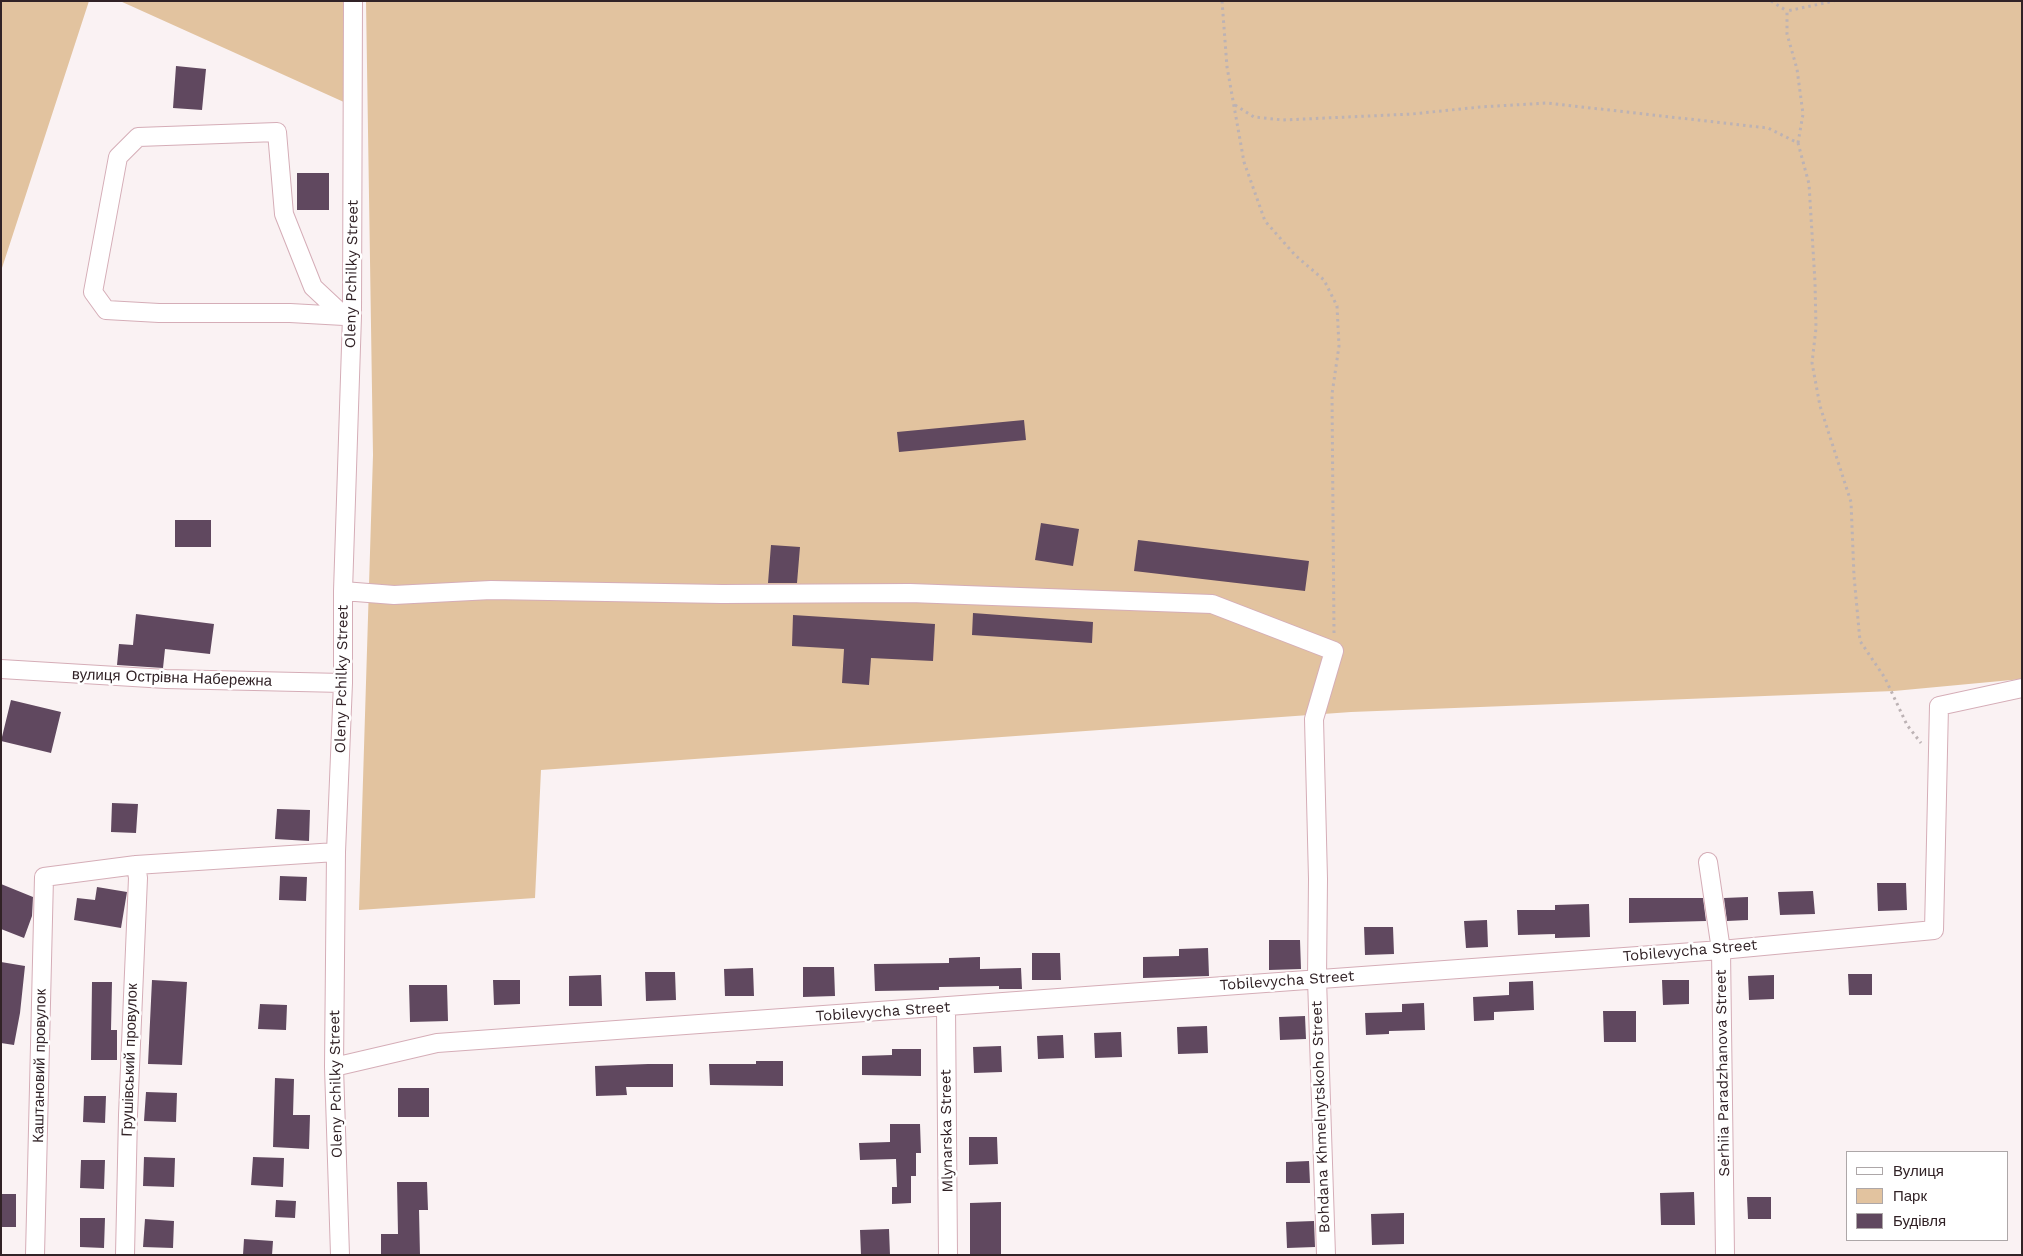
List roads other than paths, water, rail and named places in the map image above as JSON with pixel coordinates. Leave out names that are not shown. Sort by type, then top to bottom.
[{"type":"street","name":"Oleny Pchilky Street","points":[[340,1255],[334,1067],[336,852],[344,683],[343,591],[354,1]]},
{"type":"street","points":[[277,132],[284,214],[313,287],[348,316],[106,310],[93,292],[118,157],[138,137],[277,132]]},
{"type":"street","name":"Bohdana Khmelnytskoho Street","points":[[343,591],[394,594],[492,590],[722,594],[910,593],[1212,604],[1334,651],[1314,719],[1318,880],[1317,979],[1326,1255]]},
{"type":"street","name":"вулиця Острівна Набережна","points":[[1,670],[166,679],[344,683]]},
{"type":"street","name":"Tobilevycha Street","points":[[334,1067],[437,1043],[1721,950],[1934,930],[1939,706],[2022,688]]},
{"type":"street","points":[[136,865],[336,852]]},
{"type":"street","name":"Serhiia Paradzhanova Street","points":[[1708,862],[1721,950],[1725,1255]]},
{"type":"street","name":"Каштановий провулок","points":[[35,1255],[44,877],[136,865]]},
{"type":"street","name":"Грушівський провулок","points":[[125,1255],[128,1115],[138,878],[136,865]]},
{"type":"street","name":"Mlynarska Street","points":[[946,1007],[948,1255]]}]
